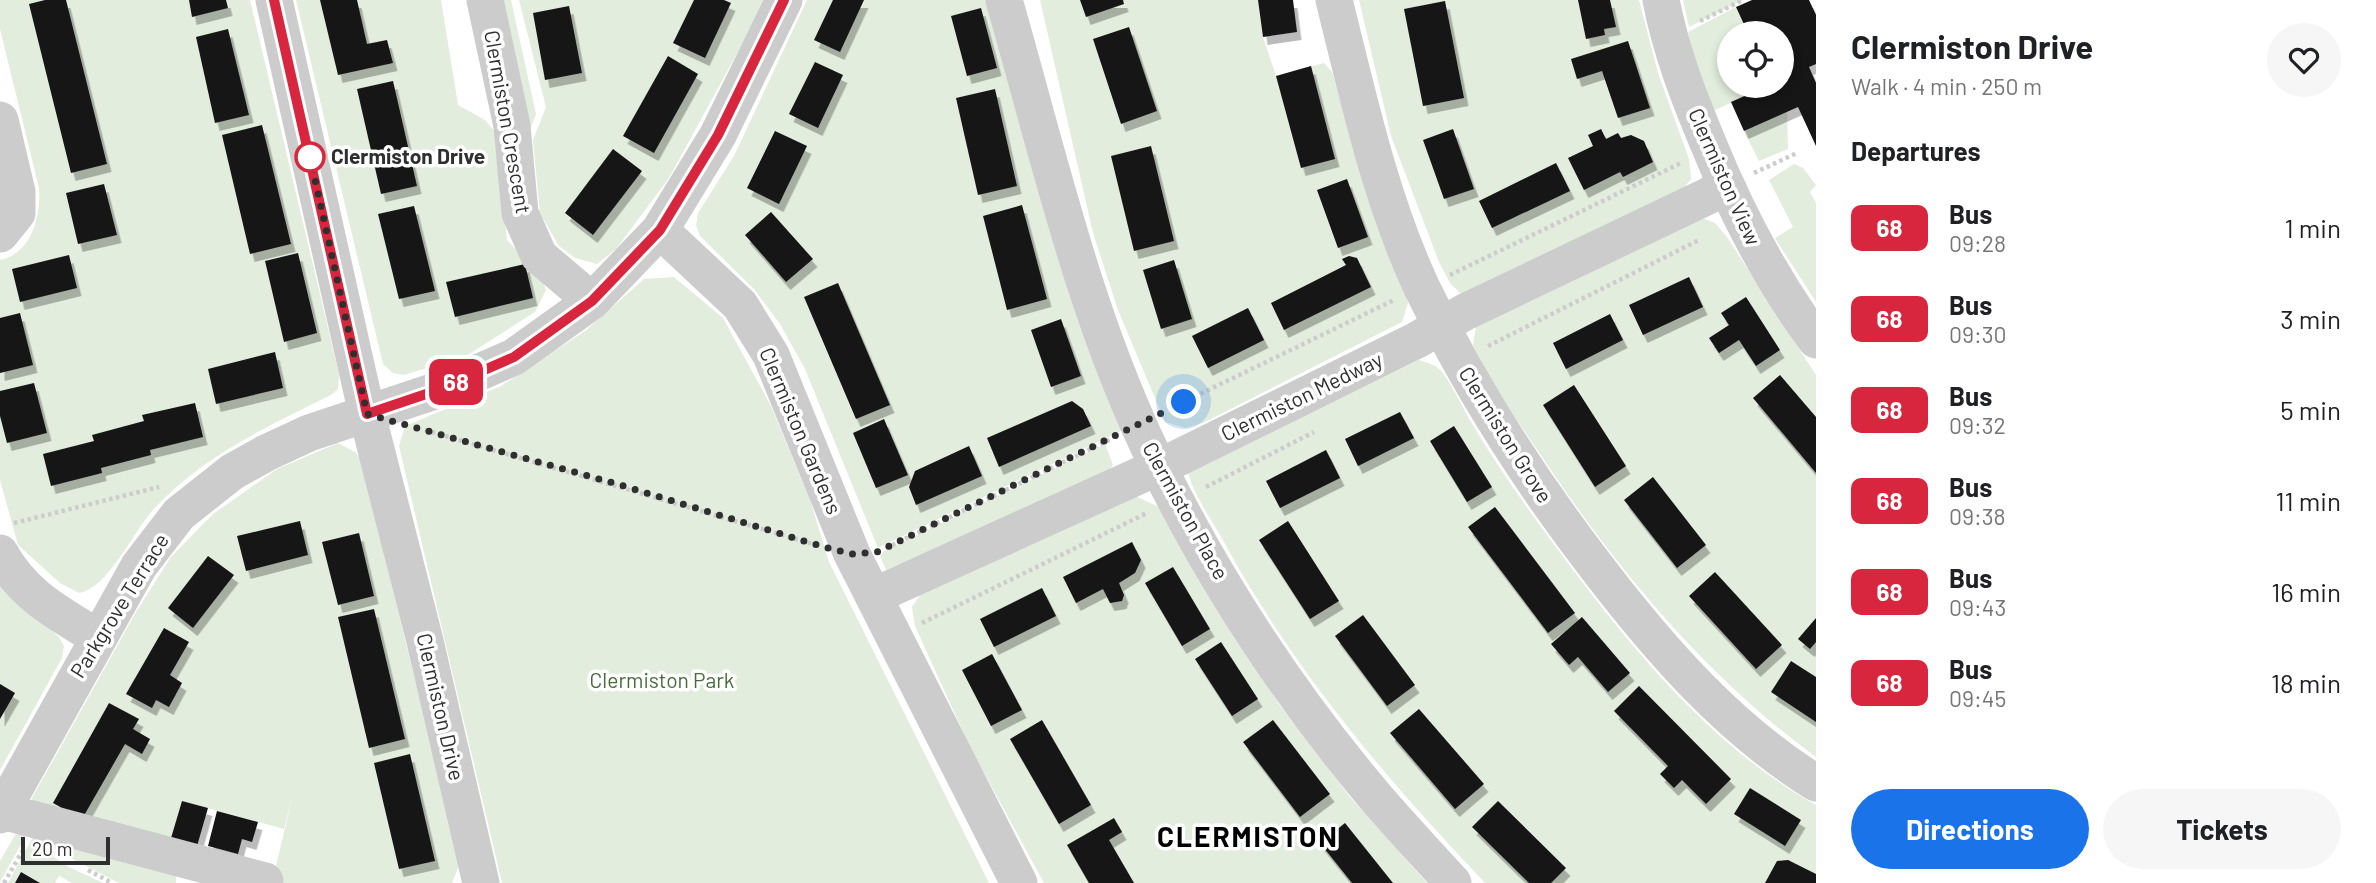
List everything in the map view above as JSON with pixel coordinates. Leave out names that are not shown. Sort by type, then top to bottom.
[{"type":"street","name":"Clermiston Drive","points":[[274,0],[367,414],[425,641],[481,883]]},
{"type":"street","name":"Clermiston Crescent","points":[[485,0],[512,126],[520,213],[539,256],[592,301]]},
{"type":"street","points":[[367,414],[441,389],[514,357],[592,301],[660,230],[718,135],[784,0]]},
{"type":"street","name":"Clermiston Place","points":[[1004,0],[1084,278],[1158,466],[1239,607],[1314,719],[1371,792],[1453,883]]},
{"type":"street","name":"Clermiston Grove","points":[[1334,0],[1393,214],[1422,287],[1457,358],[1503,437],[1556,514],[1639,623],[1755,741],[1816,783]]},
{"type":"street","name":"Clermiston View","points":[[1661,0],[1679,74],[1724,186],[1773,279],[1816,340]]},
{"type":"street","points":[[0,120],[17,192],[17,214],[0,234]]},
{"type":"street","name":"Clermiston Medway","points":[[874,596],[1158,466],[1724,186]]},
{"type":"street","name":"Clermiston Gardens","points":[[660,230],[740,305],[772,355],[852,554],[933,720],[1019,883]]},
{"type":"street","name":"Parkgrove Terrace","points":[[1,813],[97,637],[159,538],[198,498],[232,472],[309,433],[367,414]]},
{"type":"street","points":[[6,538],[12,575],[34,598],[97,637]]},
{"type":"street","points":[[1,813],[265,881]]},
{"type":"path","points":[[1669,37],[1743,0]]},
{"type":"path","points":[[419,428],[852,554],[877,552],[1689,159],[1709,145]]},
{"type":"path","points":[[1724,186],[1797,153]]},
{"type":"path","points":[[6,538],[182,481],[198,498]]},
{"type":"green space","points":[[0,0],[250,0],[339,374],[338,389],[331,395],[235,445],[171,492],[152,511],[100,582],[79,593],[60,583],[18,545],[0,480],[0,260],[20,250],[27,242],[36,221],[39,188],[0,29]]},
{"type":"green space","points":[[296,0],[441,0],[458,105],[485,120],[497,134],[507,240],[542,278],[546,290],[535,312],[466,356],[404,375],[393,373],[383,364]]},
{"type":"green space","points":[[496,0],[511,0],[536,114],[529,132]]},
{"type":"green space","points":[[519,0],[766,0],[669,178],[616,249],[597,264],[575,258],[559,246],[540,213],[533,140],[546,107]]},
{"type":"green space","points":[[807,0],[996,0],[1123,430],[878,548],[805,369],[780,324],[754,289],[700,236],[696,225],[698,213],[734,156]]},
{"type":"green space","points":[[1040,0],[1258,0],[1263,37],[1276,76],[1324,63],[1332,72],[1371,202],[1406,294],[1408,303],[1402,322],[1203,423],[1186,428],[1165,422],[1118,310],[1093,233]]},
{"type":"green space","points":[[1359,0],[1639,0],[1658,73],[1689,159],[1691,179],[1683,189],[1463,296],[1450,283],[1439,262],[1391,136]]},
{"type":"green space","points":[[1683,0],[1743,0],[1689,27]]},
{"type":"green space","points":[[1736,7],[1742,21],[1717,21],[1717,98],[1741,98],[1713,111],[1696,67],[1688,32]]},
{"type":"green space","points":[[1787,111],[1788,149],[1759,161],[1744,131]]},
{"type":"green space","points":[[1794,164],[1803,168],[1816,185],[1810,192],[1816,203],[1816,302],[1775,238],[1793,227],[1769,180]]},
{"type":"green space","points":[[1705,219],[1715,223],[1727,237],[1816,375],[1816,757],[1737,692],[1700,656],[1631,579],[1522,428],[1473,345],[1476,325],[1693,220]]},
{"type":"green space","name":"Clermiston Park","points":[[674,277],[723,318],[771,406],[810,500],[829,562],[989,883],[502,883],[399,446],[405,426],[501,386],[585,331],[644,279]]},
{"type":"green space","points":[[1419,360],[1434,365],[1442,372],[1486,447],[1536,520],[1596,600],[1661,678],[1734,748],[1816,805],[1816,883],[1485,883],[1412,804],[1343,721],[1251,589],[1199,499],[1188,472]]},
{"type":"green space","points":[[338,443],[355,452],[361,460],[460,863],[452,883],[272,883],[294,790],[284,829],[182,801],[171,838],[27,807],[136,612],[171,557],[213,514],[277,469]]},
{"type":"green space","points":[[1105,444],[1113,465],[1104,477],[886,570],[880,556],[884,551]]},
{"type":"green space","points":[[1133,495],[1159,507],[1209,597],[1279,704],[1350,797],[1427,883],[1044,883],[970,747],[915,626],[912,607],[926,586]]},
{"type":"green space","points":[[0,582],[59,637],[64,646],[62,658],[0,770]]},
{"type":"green space","points":[[18,830],[28,832],[0,882],[0,861]]},
{"type":"green space","points":[[33,837],[39,837],[58,860],[103,883],[72,883],[59,876],[55,883],[40,883],[21,872],[15,883],[8,883]]},
{"type":"green space","points":[[48,841],[176,875],[176,883],[119,883],[59,852]]},
{"type":"building","points":[[45,0],[66,0],[107,164],[71,173],[29,4]]},
{"type":"building","points":[[189,0],[226,0],[228,8],[192,17]]},
{"type":"building","points":[[320,0],[357,0],[367,44],[387,40],[393,63],[338,75]]},
{"type":"building","points":[[694,0],[724,0],[731,3],[705,58],[673,43]]},
{"type":"building","points":[[833,0],[864,0],[840,52],[814,40]]},
{"type":"building","points":[[1080,0],[1123,0],[1124,4],[1086,17]]},
{"type":"building","points":[[1258,0],[1293,0],[1297,32],[1263,37]]},
{"type":"building","points":[[1578,0],[1610,0],[1616,27],[1604,29],[1605,35],[1586,39]]},
{"type":"building","points":[[1752,0],[1809,0],[1816,15],[1816,64],[1809,67],[1816,83],[1816,146],[1798,107],[1744,131],[1731,102],[1740,98],[1794,98],[1794,21],[1742,21],[1736,7]]},
{"type":"building","points":[[1445,1],[1464,98],[1423,106],[1404,9]]},
{"type":"building","points":[[569,6],[582,73],[545,80],[533,13]]},
{"type":"building","points":[[981,8],[997,68],[967,76],[951,16]]},
{"type":"building","points":[[1129,27],[1157,111],[1121,124],[1093,39]]},
{"type":"building","points":[[228,29],[249,115],[215,123],[196,37]]},
{"type":"building","points":[[1628,41],[1650,108],[1618,118],[1602,71],[1577,79],[1571,59]]},
{"type":"building","points":[[668,56],[698,74],[654,153],[623,136]]},
{"type":"building","points":[[815,62],[843,75],[818,128],[789,114]]},
{"type":"building","points":[[1311,66],[1335,159],[1301,168],[1276,76]]},
{"type":"building","points":[[393,81],[417,186],[381,194],[357,89]]},
{"type":"building","points":[[995,89],[1017,186],[978,195],[956,98]]},
{"type":"building","points":[[262,125],[291,244],[250,254],[222,135]]},
{"type":"building","points":[[1453,129],[1474,189],[1444,199],[1423,140]]},
{"type":"building","points":[[1601,129],[1606,139],[1618,133],[1621,138],[1631,135],[1644,141],[1653,162],[1623,177],[1620,172],[1584,190],[1568,158],[1593,146],[1588,135]]},
{"type":"building","points":[[775,131],[807,146],[779,204],[747,188]]},
{"type":"building","points":[[1151,146],[1174,241],[1134,251],[1111,156]]},
{"type":"building","points":[[613,149],[642,171],[593,235],[565,213]]},
{"type":"building","points":[[1556,163],[1570,191],[1492,228],[1479,201]]},
{"type":"building","points":[[1347,179],[1368,237],[1338,248],[1317,190]]},
{"type":"building","points":[[104,184],[117,235],[78,244],[66,193]]},
{"type":"building","points":[[1022,205],[1047,299],[1007,310],[983,216]]},
{"type":"building","points":[[414,206],[435,291],[399,299],[378,214]]},
{"type":"building","points":[[771,212],[813,259],[786,282],[745,235]]},
{"type":"building","points":[[298,253],[317,333],[284,342],[265,261]]},
{"type":"building","points":[[69,255],[77,288],[20,302],[12,269]]},
{"type":"building","points":[[1349,256],[1357,258],[1371,287],[1284,330],[1271,303],[1346,265],[1342,259]]},
{"type":"building","points":[[1174,260],[1192,319],[1161,329],[1143,270]]},
{"type":"building","points":[[525,264],[533,298],[455,317],[446,282]]},
{"type":"building","points":[[1689,277],[1703,307],[1643,335],[1629,305]]},
{"type":"building","points":[[838,283],[890,405],[856,419],[804,297]]},
{"type":"building","points":[[1746,297],[1780,350],[1756,366],[1739,340],[1719,353],[1709,338],[1729,325],[1721,313]]},
{"type":"building","points":[[1248,308],[1264,340],[1208,368],[1192,336]]},
{"type":"building","points":[[20,313],[33,365],[0,373],[0,318]]},
{"type":"building","points":[[1610,314],[1623,340],[1566,369],[1553,343]]},
{"type":"building","points":[[1061,319],[1081,376],[1051,387],[1031,330]]},
{"type":"building","points":[[275,352],[283,388],[216,404],[208,369]]},
{"type":"building","points":[[1780,375],[1816,417],[1816,473],[1753,398]]},
{"type":"building","points":[[34,383],[47,433],[7,443],[0,416],[0,391]]},
{"type":"building","points":[[1574,385],[1626,466],[1595,487],[1543,405]]},
{"type":"building","points":[[1072,401],[1083,409],[1091,426],[999,467],[987,438]]},
{"type":"building","points":[[195,403],[203,437],[150,450],[151,455],[101,468],[102,473],[51,486],[43,454],[94,441],[92,435],[144,421],[142,415]]},
{"type":"building","points":[[1400,412],[1414,438],[1358,466],[1345,439]]},
{"type":"building","points":[[884,419],[908,475],[876,488],[853,433]]},
{"type":"building","points":[[1454,426],[1492,487],[1467,502],[1430,441]]},
{"type":"building","points":[[969,446],[982,476],[916,505],[909,487],[915,471]]},
{"type":"building","points":[[1326,450],[1340,478],[1280,508],[1266,481]]},
{"type":"building","points":[[1653,477],[1706,545],[1677,568],[1624,500]]},
{"type":"building","points":[[1495,507],[1575,613],[1548,633],[1468,527]]},
{"type":"building","points":[[300,521],[308,555],[246,571],[237,536]]},
{"type":"building","points":[[1288,521],[1339,601],[1310,619],[1259,540]]},
{"type":"building","points":[[359,533],[374,596],[338,605],[322,542]]},
{"type":"building","points":[[1132,542],[1141,560],[1135,573],[1119,583],[1124,595],[1122,601],[1110,603],[1103,589],[1076,603],[1063,577]]},
{"type":"building","points":[[208,556],[234,575],[193,628],[168,608]]},
{"type":"building","points":[[1173,567],[1210,629],[1182,646],[1145,583]]},
{"type":"building","points":[[1715,572],[1782,645],[1756,669],[1689,596]]},
{"type":"building","points":[[1042,588],[1056,616],[994,647],[980,619]]},
{"type":"building","points":[[374,609],[405,739],[369,748],[338,617]]},
{"type":"building","points":[[1363,615],[1415,685],[1387,706],[1335,636]]},
{"type":"building","points":[[1582,617],[1630,673],[1608,692],[1578,657],[1569,665],[1551,644]]},
{"type":"building","points":[[1816,618],[1816,642],[1810,649],[1798,639]]},
{"type":"building","points":[[164,628],[189,642],[170,675],[182,683],[169,707],[156,700],[152,708],[126,694]]},
{"type":"building","points":[[1221,642],[1258,699],[1232,716],[1195,659]]},
{"type":"building","points":[[992,654],[1022,710],[991,726],[962,670]]},
{"type":"building","points":[[1791,661],[1816,677],[1816,722],[1771,692]]},
{"type":"building","points":[[0,684],[15,693],[0,719]]},
{"type":"building","points":[[1639,686],[1731,779],[1706,804],[1682,780],[1674,788],[1660,774],[1668,766],[1614,711]]},
{"type":"building","points":[[109,703],[139,719],[133,729],[150,739],[142,754],[125,744],[82,819],[53,803]]},
{"type":"building","points":[[1419,709],[1484,784],[1455,809],[1390,733]]},
{"type":"building","points":[[1042,720],[1091,805],[1059,824],[1010,739]]},
{"type":"building","points":[[1273,720],[1330,794],[1300,817],[1243,742]]},
{"type":"building","points":[[410,754],[435,861],[399,869],[374,763]]},
{"type":"building","points":[[1750,788],[1801,820],[1785,846],[1734,814]]},
{"type":"building","points":[[182,801],[208,808],[197,846],[171,838]]},
{"type":"building","points":[[1498,801],[1566,868],[1551,883],[1529,883],[1472,827]]},
{"type":"building","points":[[217,811],[258,822],[252,842],[242,839],[238,854],[208,846]]},
{"type":"building","points":[[1114,818],[1122,832],[1109,840],[1134,883],[1089,883],[1067,845]]},
{"type":"building","points":[[1345,823],[1393,883],[1352,883],[1320,843]]},
{"type":"building","points":[[1788,860],[1816,874],[1816,883],[1765,883],[1777,861]]},
{"type":"building","points":[[21,872],[40,883],[15,883]]},
{"type":"bus line","name":"68","points":[[274,0],[367,414],[441,389],[514,357],[592,301],[660,230],[718,135],[784,0]]},
{"type":"place","name":"Clermiston Drive","points":[[310,157]]},
{"type":"district","name":"CLERMISTON","points":[[1248,837]]},
{"type":"route","points":[[310,157],[367,414],[617,484],[824,547],[852,554],[877,552],[1140,426],[1184,402]]}]
